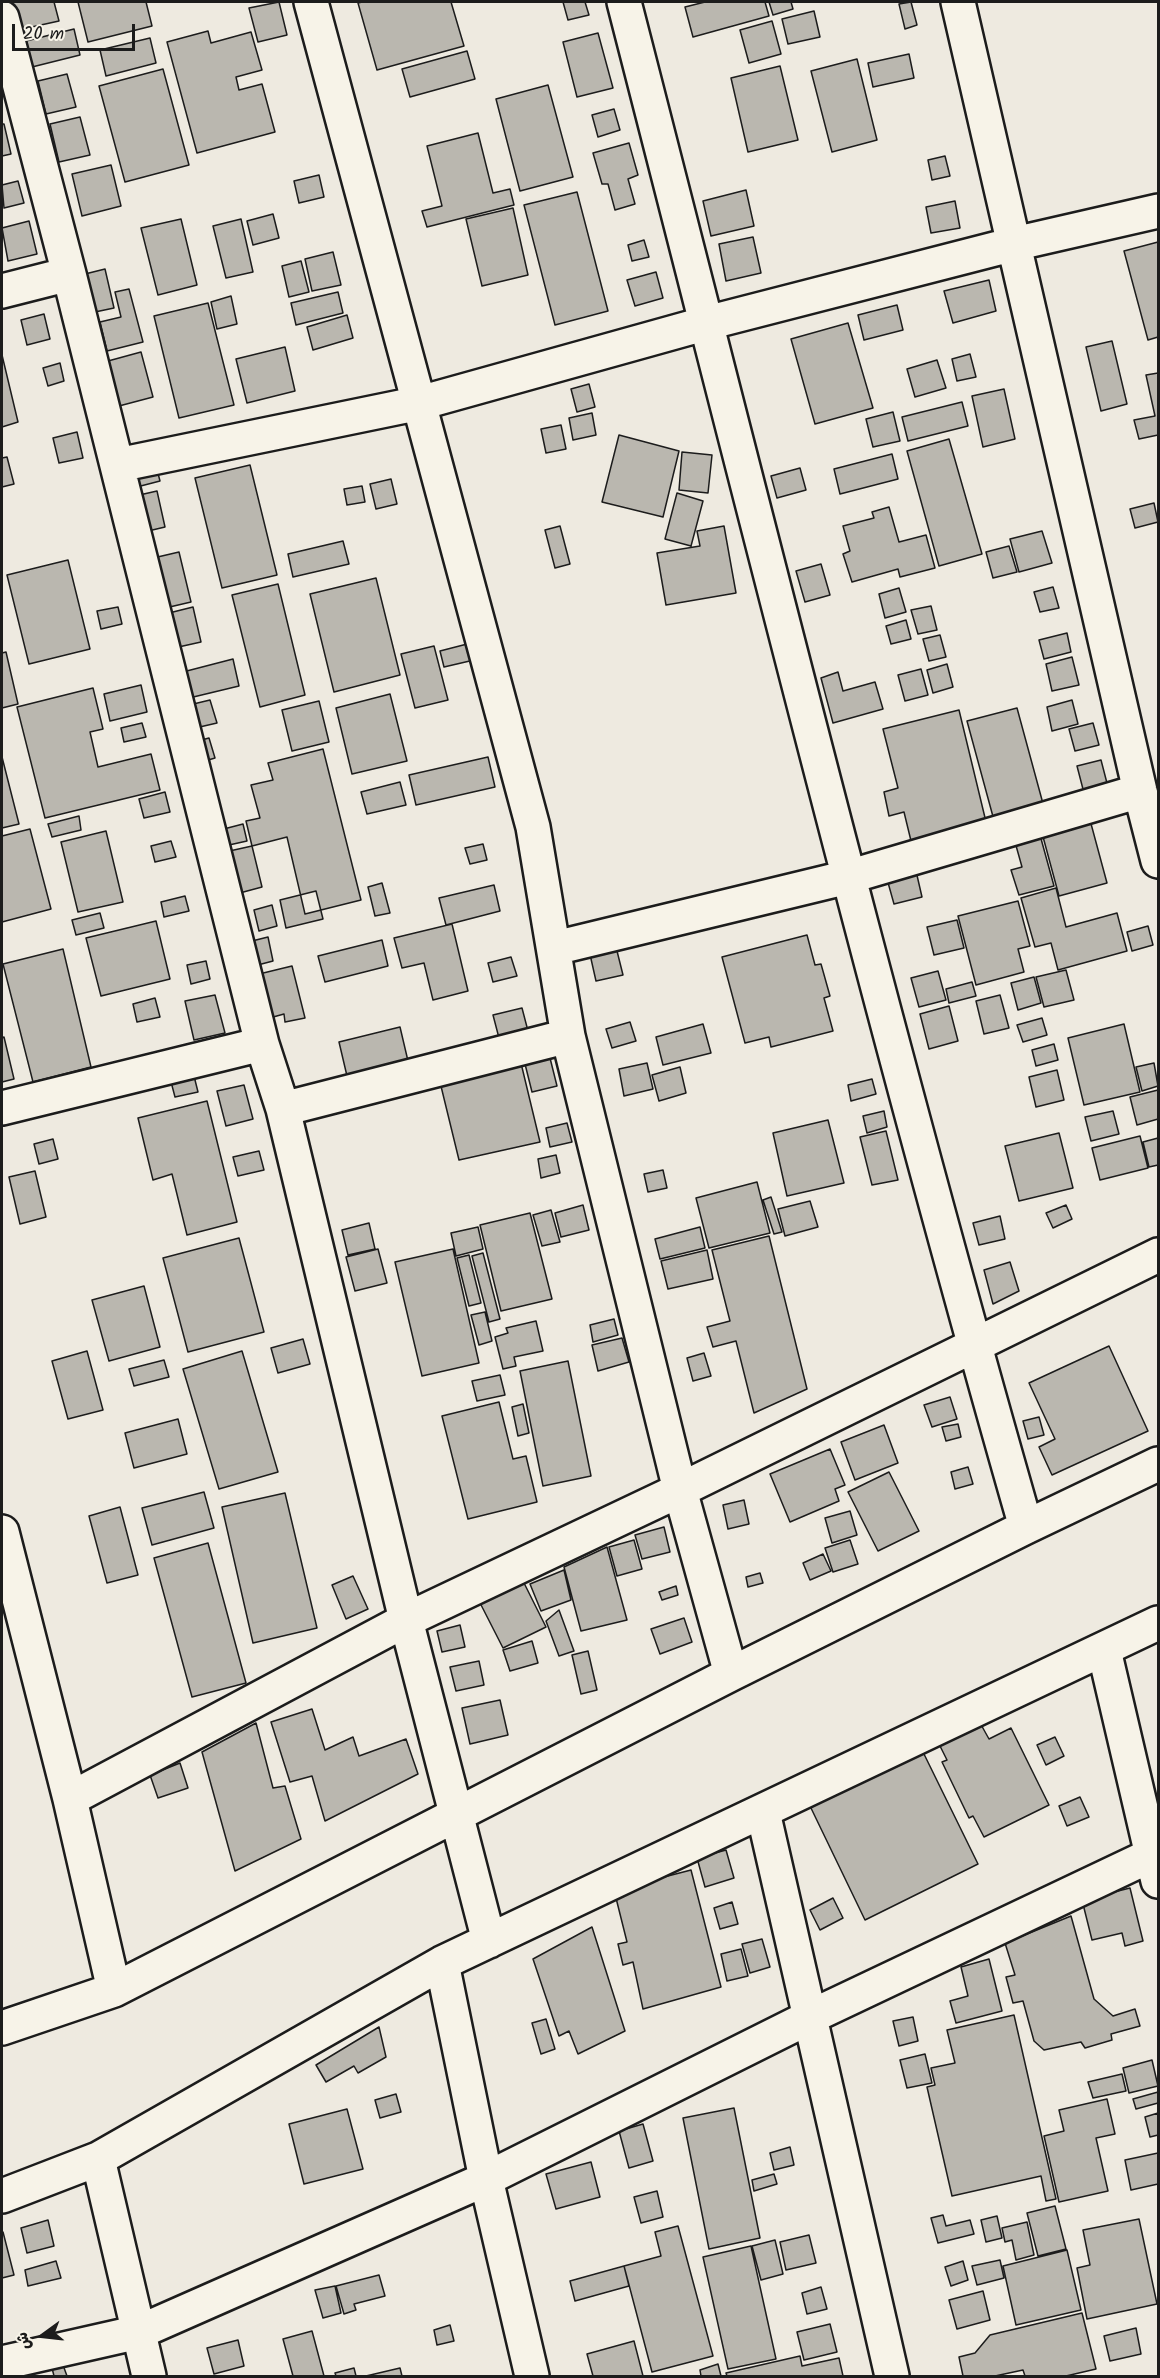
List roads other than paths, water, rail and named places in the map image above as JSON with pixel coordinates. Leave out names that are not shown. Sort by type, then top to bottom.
[{"type":"street","points":[[311,2],[533,827],[568,1036],[680,1490],[731,1674]]},
{"type":"street","points":[[624,2],[848,877],[1026,1527]]},
{"type":"street","points":[[958,2],[1158,861]]},
{"type":"street","points":[[2,18],[118,465],[262,1044],[283,1109],[406,1620],[489,1941]]},
{"type":"street","points":[[118,465],[420,403],[707,323],[1014,244],[1158,211]]},
{"type":"street","points":[[2,291],[69,274]]},
{"type":"street","points":[[555,948],[848,877],[1140,791]]},
{"type":"street","points":[[283,1109],[568,1036]]},
{"type":"street","points":[[2,1108],[262,1044]]},
{"type":"street","points":[[70,1799],[406,1620],[975,1347],[1158,1255]]},
{"type":"street","points":[[2,2028],[114,1990],[731,1674],[1158,1464]]},
{"type":"street","points":[[2,1532],[70,1799],[114,1990]]},
{"type":"street","points":[[2,2196],[98,2159],[442,1963],[1158,1623]]},
{"type":"street","points":[[2,2363],[139,2332],[486,2179],[810,2017],[1156,1863],[1104,1650]]},
{"type":"street","points":[[763,1812],[892,2376]]},
{"type":"street","points":[[442,1963],[486,2179],[532,2376]]},
{"type":"street","points":[[98,2159],[149,2376]]}]
